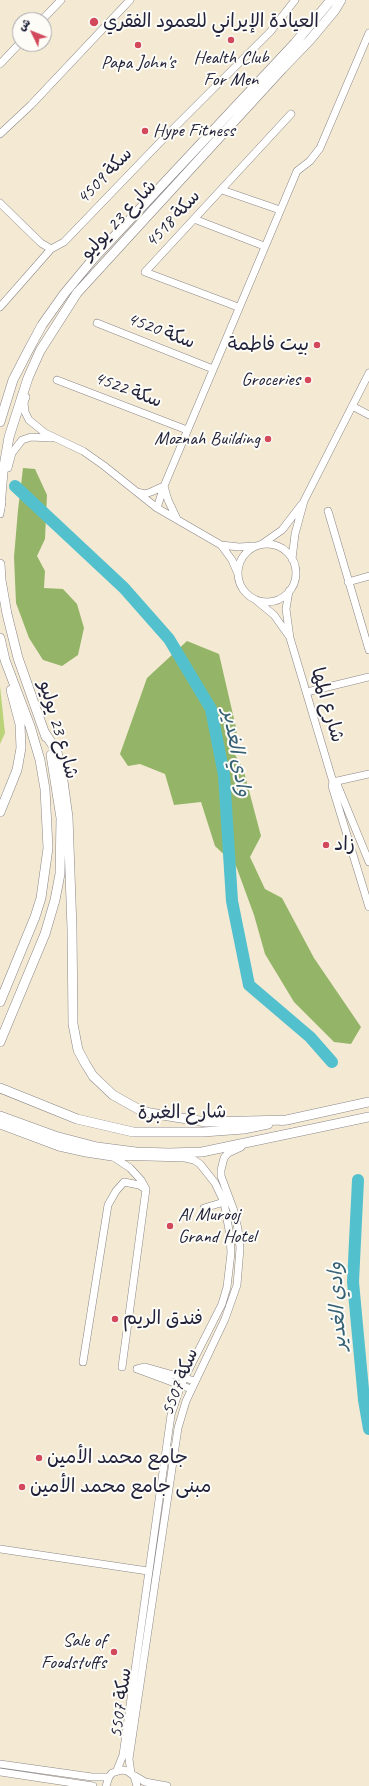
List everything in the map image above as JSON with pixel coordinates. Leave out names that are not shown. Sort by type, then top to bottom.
[{"type":"main road","name":"شارع 23 يوليو","points":[[0,422],[13,380],[42,325],[64,294],[93,259],[290,48],[331,0]]},
{"type":"main road","name":"شارع 23 يوليو","points":[[0,507],[3,472],[9,437],[16,411],[40,351],[77,293],[100,266],[310,40],[335,10],[341,0]]},
{"type":"main road","name":"شارع 23 يوليو","points":[[0,564],[1,580],[7,614],[18,658],[45,732],[55,773],[61,818],[60,874],[55,900],[45,934],[0,1042]]},
{"type":"main road","name":"شارع 23 يوليو","points":[[0,638],[5,660],[30,726],[40,760],[45,789],[48,848],[42,892],[36,917],[0,1002]]},
{"type":"main road","points":[[0,812],[17,770],[21,748],[20,724],[5,660]]},
{"type":"main road","points":[[45,732],[56,752],[63,781],[68,817],[72,930],[73,1024],[78,1050],[93,1076],[113,1095],[138,1109],[150,1113],[206,1122],[288,1120]]},
{"type":"main road","name":"شارع الغبرة","points":[[3,1090],[77,1119],[133,1132],[210,1131],[244,1128],[369,1102]]},
{"type":"main road","name":"شارع الغبرة","points":[[0,1118],[55,1136],[97,1147],[136,1152],[202,1152],[249,1144],[369,1117]]},
{"type":"main road","points":[[0,1118],[59,1146],[112,1156]]},
{"type":"street","points":[[50,12],[61,0]]},
{"type":"street","points":[[0,134],[31,105],[130,0]]},
{"type":"street","name":"سكة 4509","points":[[0,307],[51,249],[64,242],[164,138],[270,32],[295,0]]},
{"type":"street","points":[[158,508],[164,486],[187,430],[297,171],[310,161],[323,143],[369,33]]},
{"type":"street","points":[[0,64],[12,51]]},
{"type":"street","name":"سكة 4518","points":[[238,307],[145,272],[291,114]]},
{"type":"street","points":[[222,190],[280,210]]},
{"type":"street","points":[[0,203],[41,243],[51,249]]},
{"type":"street","points":[[194,219],[264,246]]},
{"type":"street","points":[[57,323],[37,367],[24,403],[25,412],[29,420],[45,432],[83,451],[158,508],[221,545],[232,560],[243,589],[256,600],[264,602],[273,601],[282,597],[289,591],[295,579],[295,565],[292,559],[282,548],[269,544],[239,547],[221,545]]},
{"type":"street","name":"سكة 4520","points":[[97,323],[213,368]]},
{"type":"street","points":[[238,574],[242,557],[282,530],[304,501],[369,373]]},
{"type":"street","name":"سكة 4522","points":[[57,380],[187,430]]},
{"type":"street","points":[[352,406],[369,415]]},
{"type":"street","points":[[0,514],[9,462],[22,440],[31,437],[42,437],[59,440]]},
{"type":"street","points":[[137,492],[145,494],[164,486]]},
{"type":"street","points":[[164,486],[168,500],[177,519]]},
{"type":"street","points":[[292,559],[295,534],[304,501]]},
{"type":"street","points":[[328,511],[369,650]]},
{"type":"street","points":[[348,582],[369,576]]},
{"type":"street","name":"شارع المها","points":[[289,591],[286,609],[290,638],[333,782],[332,786],[369,907]]},
{"type":"street","name":"شارع المها","points":[[256,600],[274,615],[290,638]]},
{"type":"street","points":[[306,692],[369,677]]},
{"type":"street","points":[[333,782],[369,774]]},
{"type":"street","name":"شارع المها","points":[[333,782],[337,784],[369,862]]},
{"type":"street","name":"سكة 5507","points":[[137,1786],[129,1760],[177,1434],[183,1408],[232,1302],[240,1266],[238,1229],[234,1211],[221,1176],[222,1164],[228,1153],[249,1144]]},
{"type":"street","points":[[112,1156],[130,1168],[141,1180],[146,1190],[122,1367]]},
{"type":"street","name":"سكة 5507","points":[[112,1156],[185,1158],[194,1160],[204,1168],[215,1183],[224,1202],[230,1236],[231,1253],[227,1287],[215,1319],[181,1384],[168,1431],[123,1755],[117,1770]]},
{"type":"street","points":[[84,1362],[108,1205],[124,1182],[139,1185],[146,1190]]},
{"type":"street","points":[[204,1208],[224,1202]]},
{"type":"street","points":[[191,1389],[181,1384],[137,1370],[144,1367],[185,1377],[195,1381]]},
{"type":"street","points":[[0,1549],[148,1571]]},
{"type":"street","points":[[0,1764],[96,1778],[109,1777]]},
{"type":"street","points":[[106,1786],[109,1777],[117,1770],[122,1770],[133,1774],[145,1782],[167,1786]]},
{"type":"street","points":[[0,1772],[93,1786]]},
{"type":"green space","points":[[23,468],[35,469],[47,495],[45,539],[37,556],[45,571],[44,588],[63,589],[77,604],[84,628],[78,655],[62,666],[43,660],[29,638],[16,603],[14,557]]},
{"type":"green space","points":[[187,641],[219,654],[237,732],[228,743],[243,768],[261,836],[250,857],[265,889],[282,898],[314,958],[361,1027],[351,1044],[334,1042],[294,1002],[265,954],[254,915],[236,866],[215,846],[201,802],[174,805],[165,774],[140,764],[128,766],[120,754],[147,678]]},
{"type":"green space","points":[[0,686],[5,733],[0,744]]},
{"type":"waterway","name":"وادي الغدير","points":[[15,486],[124,588],[169,639],[211,709],[224,775],[232,901],[249,985],[310,1037],[332,1062]]},
{"type":"waterway","name":"وادي الغدير","points":[[358,1180],[353,1282],[364,1400],[369,1429]]},
{"type":"place","name":"العيادة الإيراني للعمود الفقري","points":[[94,22]]},
{"type":"place","name":"Health Club For Men","points":[[231,40]]},
{"type":"place","name":"Papa John's","points":[[138,45]]},
{"type":"place","name":"Hype Fitness","points":[[145,131]]},
{"type":"place","name":"بيت فاطمة","points":[[317,345]]},
{"type":"place","name":"Groceries","points":[[308,380]]},
{"type":"place","name":"Moznah Building","points":[[268,439]]},
{"type":"place","name":"زاد","points":[[326,845]]},
{"type":"place","name":"Al Murooj Grand Hotel","points":[[170,1226]]},
{"type":"place","name":"فندق الريم","points":[[115,1319]]},
{"type":"place","name":"جامع محمد الأمين","points":[[39,1458]]},
{"type":"place","name":"مبنى جامع محمد الأمين","points":[[22,1487]]},
{"type":"place","name":"Sale of Foodstuffs","points":[[114,1652]]}]
